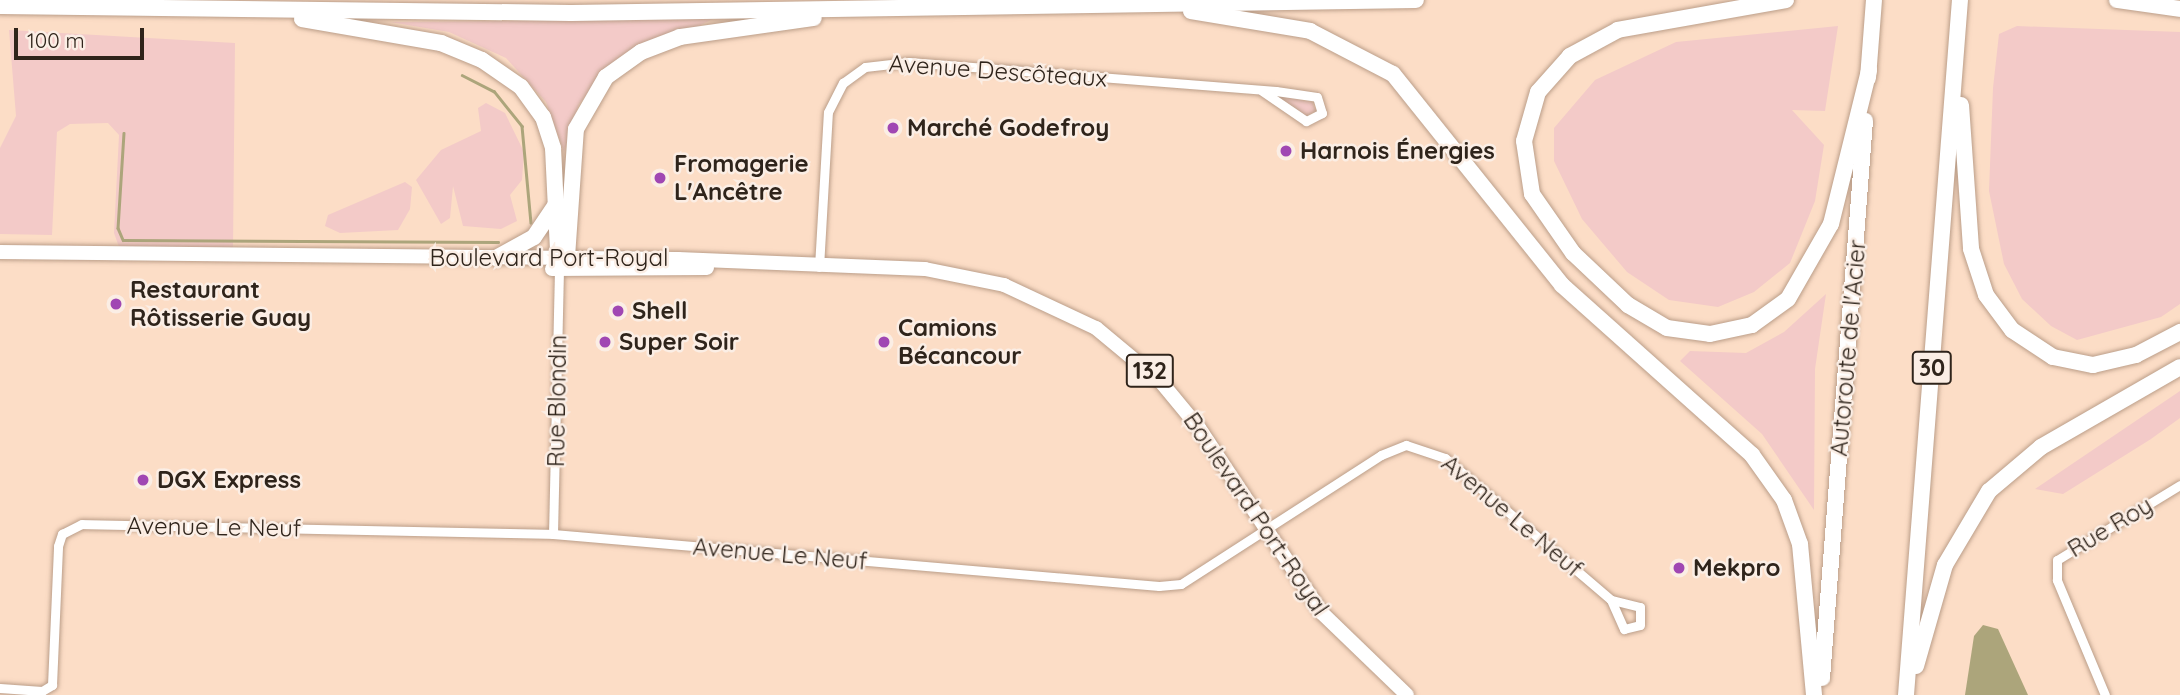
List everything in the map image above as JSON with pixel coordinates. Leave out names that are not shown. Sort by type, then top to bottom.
[{"type":"highway","points":[[0,6],[259,11],[893,8],[1416,0]]},
{"type":"highway","points":[[1786,0],[1683,14],[1609,34],[1563,61],[1534,100],[1523,149],[1532,194],[1573,253],[1628,305],[1667,328],[1710,334],[1752,325],[1788,299],[1827,235],[1869,70]]},
{"type":"highway","name":"Autoroute de l'Acier","points":[[1820,695],[1874,0]]},
{"type":"highway","name":"30","points":[[1908,695],[1960,0]]},
{"type":"highway","points":[[2117,0],[2180,9]]},
{"type":"highway","points":[[1147,4],[1320,34],[1365,55],[1412,91],[1553,275],[1730,432],[1775,484],[1806,571],[1814,695]]},
{"type":"highway","points":[[560,262],[576,129],[592,93],[616,67],[689,35],[893,8]]},
{"type":"highway","points":[[259,11],[430,40],[501,71],[530,96],[547,127],[560,262]]},
{"type":"highway","points":[[1957,41],[1967,226],[1979,278],[2000,317],[2038,349],[2085,364],[2129,358],[2180,332]]},
{"type":"highway","points":[[496,258],[530,240],[555,206]]},
{"type":"highway","points":[[1908,695],[1945,565],[1989,491],[2041,447],[2180,367]]},
{"type":"main road","name":"Boulevard Port-Royal","points":[[0,252],[819,267],[974,277],[1086,323],[1129,352],[1181,404],[1333,626],[1407,695]]},
{"type":"main road","name":"Boulevard Port-Royal","points":[[358,259],[496,258],[560,262]]},
{"type":"street","name":"Avenue Descôteaux","points":[[819,267],[828,112],[843,83],[865,67],[909,62],[1262,91],[1314,96],[1322,113],[1306,121],[1262,91]]},
{"type":"street","name":"Rue Blondin","points":[[552,534],[560,262]]},
{"type":"street","name":"Avenue Le Neuf","points":[[0,688],[42,691],[52,685],[58,546],[71,527],[552,534],[1159,586],[1181,584],[1381,454],[1419,445],[1450,462],[1611,600]]},
{"type":"street","name":"Rue Roy","points":[[2105,695],[2057,580],[2057,560],[2180,485]]},
{"type":"shaded area","points":[[713,19],[608,69],[579,104],[564,152],[546,102],[506,58],[449,32],[390,22]]},
{"type":"shaded area","points":[[1838,26],[1825,111],[1792,110],[1824,145],[1815,201],[1790,263],[1754,292],[1718,307],[1669,300],[1627,272],[1582,219],[1554,161],[1554,128],[1595,80],[1676,42]]},
{"type":"shaded area","points":[[2017,26],[2180,32],[2180,304],[2161,317],[2077,340],[2051,326],[2022,299],[2004,264],[1989,191],[1993,88],[1999,34]]},
{"type":"shaded area","points":[[9,30],[235,43],[233,249],[119,247],[114,233],[119,135],[108,123],[70,124],[57,132],[52,235],[0,234],[0,148],[16,116]]},
{"type":"shaded area","points":[[1276,95],[1312,102],[1316,111],[1306,116]]},
{"type":"shaded area","points":[[486,103],[505,113],[524,152],[522,180],[510,195],[517,221],[501,229],[463,226],[453,186],[450,218],[441,224],[416,180],[441,150],[481,131],[478,108]]},
{"type":"shaded area","points":[[405,182],[412,187],[410,209],[398,230],[340,233],[325,226],[328,215]]},
{"type":"shaded area","points":[[1826,294],[1815,369],[1814,510],[1762,434],[1680,361],[1690,351],[1746,353],[1784,332]]},
{"type":"shaded area","points":[[2180,391],[2180,418],[2151,439],[2063,494],[2035,489]]},
{"type":"shaded area","points":[[1983,625],[1998,629],[2028,695],[1965,695],[1974,636]]},
{"type":"waterway","points":[[462,75],[494,91],[522,126],[531,223]]},
{"type":"waterway","points":[[124,133],[118,228],[123,240],[498,242]]},
{"type":"place","name":"Marché Godefroy","points":[[893,128]]},
{"type":"place","name":"Harnois Énergies","points":[[1286,151]]},
{"type":"place","name":"Fromagerie L'Ancêtre","points":[[660,178]]},
{"type":"place","name":"Restaurant Rôtisserie Guay","points":[[116,304]]},
{"type":"place","name":"Shell","points":[[618,311]]},
{"type":"place","name":"Super Soir","points":[[605,342]]},
{"type":"place","name":"Camions Bécancour","points":[[884,342]]},
{"type":"place","name":"DGX Express","points":[[143,480]]},
{"type":"place","name":"Mekpro","points":[[1679,568]]}]
